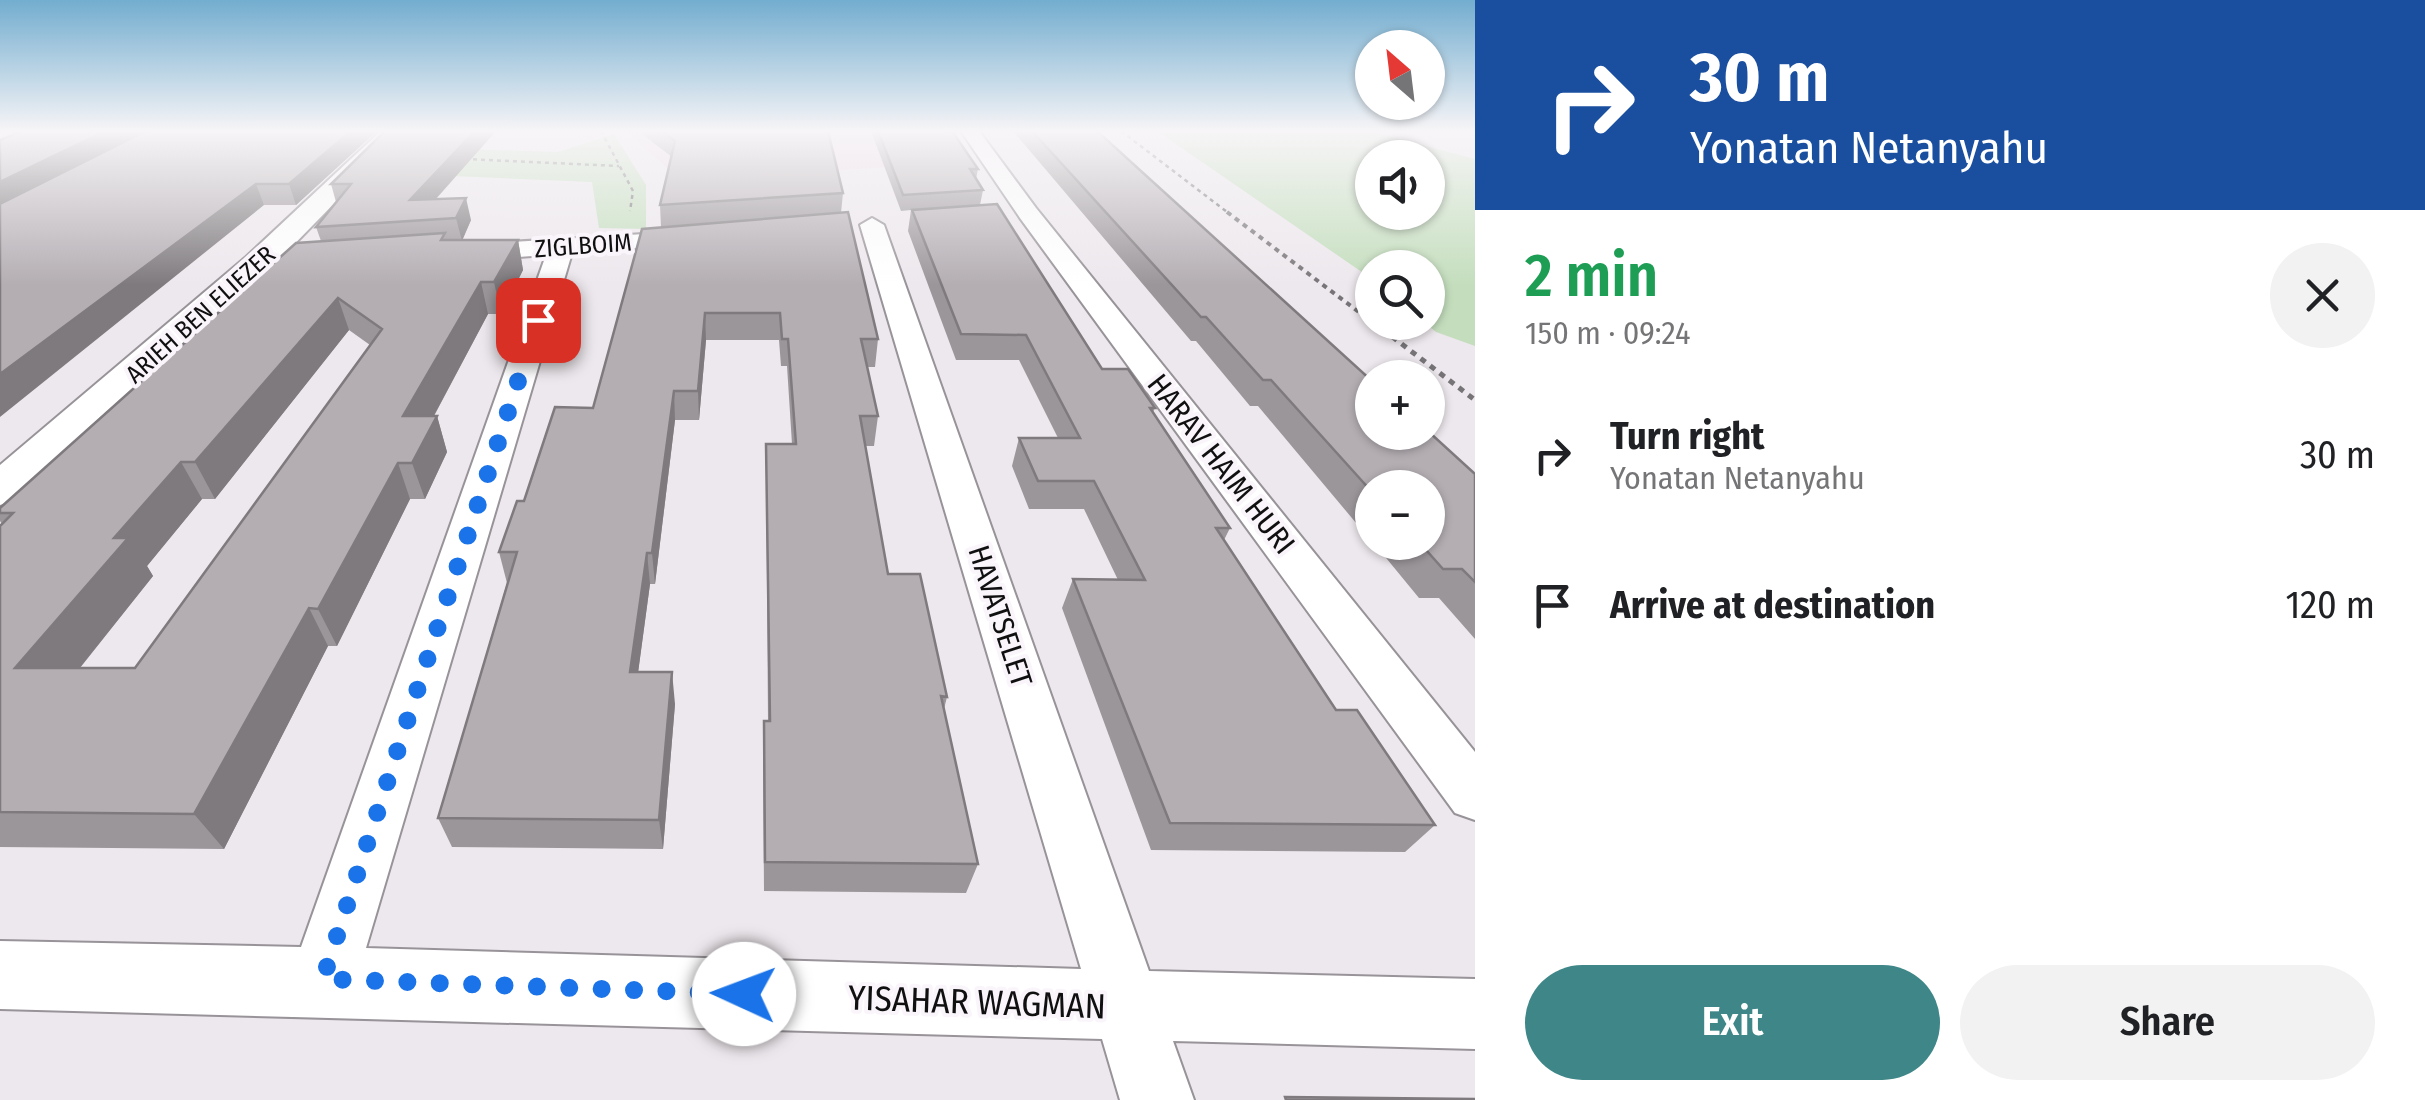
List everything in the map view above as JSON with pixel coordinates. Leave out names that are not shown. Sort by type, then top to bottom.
[{"type":"street","name":"ARIEH BEN ELIEZER","points":[[0,490],[257,264],[341,182]]},
{"type":"street","name":"HARAV HAIM HURI","points":[[1000,182],[1019,214],[1475,795]]},
{"type":"street","name":"HAVATSELET","points":[[872,225],[1157,1100]]},
{"type":"street","name":"ZIGLBOIM","points":[[428,254],[721,236]]},
{"type":"street","points":[[323,979],[562,247]]},
{"type":"street","points":[[257,264],[295,262]]},
{"type":"street","name":"YISAHAR WAGMAN","points":[[0,975],[323,979],[1128,1007],[1475,1014]]},
{"type":"path","points":[[627,242],[633,191],[628,182]]},
{"type":"path","points":[[1189,182],[1355,308]]},
{"type":"path","points":[[1397,340],[1475,400]]},
{"type":"green space","points":[[592,182],[644,182],[646,229],[599,228]]},
{"type":"green space","points":[[1232,182],[1355,182],[1355,230],[1445,230],[1445,182],[1475,182],[1475,346],[1445,335],[1445,250],[1355,250],[1355,267]]},
{"type":"building","points":[[43,182],[291,182],[256,184],[0,374],[0,204]]},
{"type":"building","points":[[427,182],[410,200],[466,198],[456,218],[316,227],[351,184],[331,184]]},
{"type":"building","points":[[665,182],[840,182],[843,193],[660,205]]},
{"type":"building","points":[[898,182],[978,182],[983,190],[903,195]]},
{"type":"building","points":[[1079,182],[1153,182],[1355,366],[1355,450],[1445,450],[1445,447],[1475,474],[1475,582],[1462,569],[1443,569],[1435,560],[1445,560],[1445,470],[1355,470],[1355,473],[1271,380],[1263,380],[1206,317],[1201,317]]},
{"type":"building","points":[[997,204],[1102,369],[1128,369],[1155,408],[1150,408],[1230,528],[1216,528],[1336,710],[1357,710],[1435,825],[1170,823],[1073,579],[1145,580],[1094,481],[1038,481],[1019,438],[1080,438],[1026,335],[961,334],[912,210]]},
{"type":"building","points":[[848,212],[878,339],[861,339],[878,416],[860,416],[888,574],[920,574],[947,697],[941,696],[978,864],[765,862],[764,721],[770,721],[766,444],[796,444],[788,339],[782,339],[780,313],[705,313],[698,391],[674,391],[652,553],[647,553],[630,672],[672,672],[659,820],[438,818],[517,552],[499,552],[517,501],[524,501],[555,407],[593,408],[642,229]]},
{"type":"building","points":[[445,233],[441,240],[518,240],[494,282],[481,282],[403,416],[437,416],[412,463],[398,463],[318,609],[309,608],[194,814],[0,812],[0,526],[13,513],[0,513],[0,508],[296,243]],"holes":[[[338,298],[382,329],[135,668],[15,668],[128,538],[114,538],[181,462],[195,462]]]},
{"type":"building","points":[[1285,1097],[1475,1099],[1475,1100],[1286,1100]]},
{"type":"route","points":[[538,320],[323,979],[744,994]]}]
